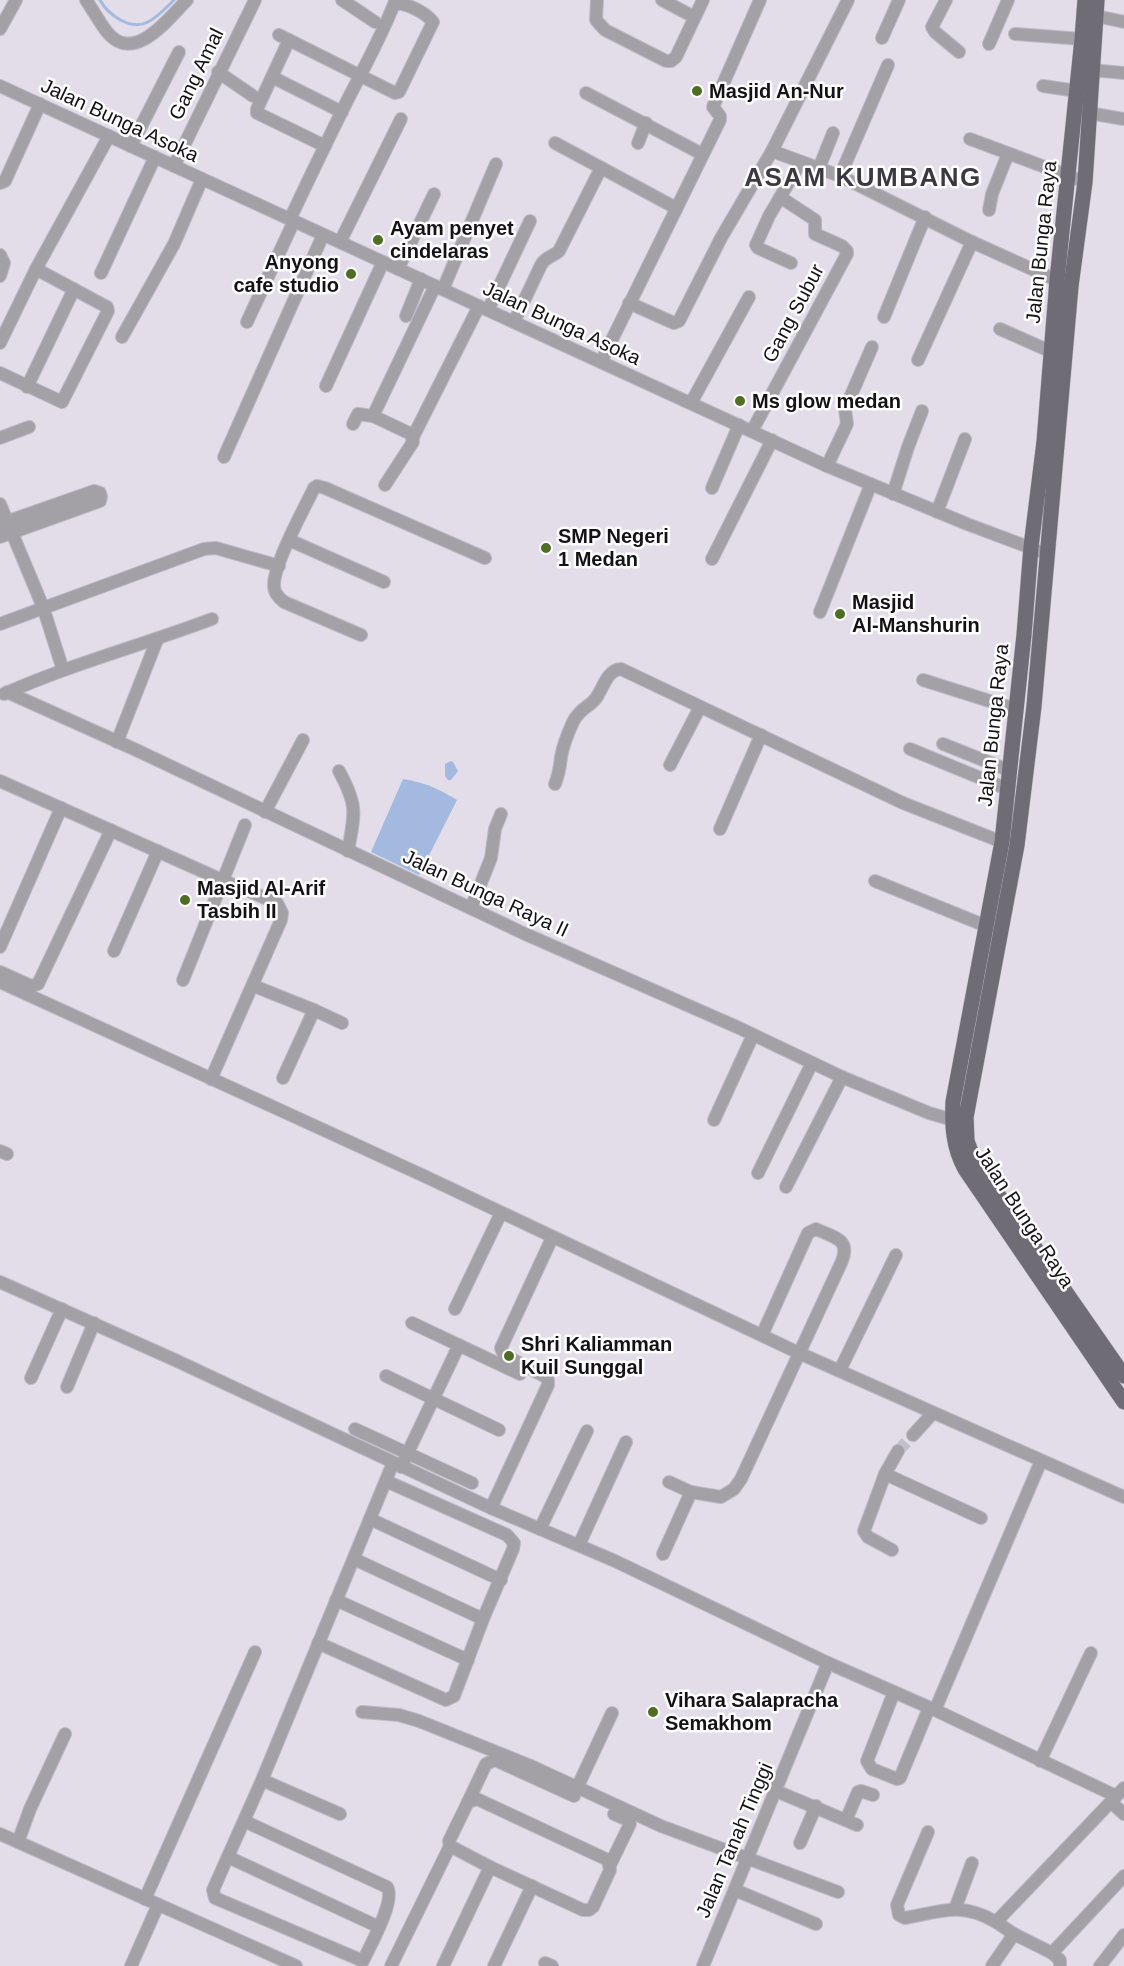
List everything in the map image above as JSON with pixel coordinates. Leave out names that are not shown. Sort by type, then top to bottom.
[{"type":"main road","name":"Jalan Bunga Raya","points":[[1084,0],[1069,176],[1047,554],[1025,780],[1017,845],[990,938],[953,1102],[952,1120],[954,1144],[965,1169],[1090,1341],[1124,1376]]},
{"type":"main road","name":"Jalan Bunga Raya","points":[[1097,0],[1085,182],[1052,352],[1002,842],[965,1128],[974,1160],[1090,1341],[1124,1402]]},
{"type":"street","points":[[0,29],[16,0]]},
{"type":"street","points":[[86,0],[113,37],[132,44],[149,37],[187,0]]},
{"type":"street","name":"Gang Amal","points":[[174,166],[255,0]]},
{"type":"street","points":[[342,0],[375,22]]},
{"type":"street","points":[[597,0],[596,20],[605,30],[666,62],[676,57],[703,0]]},
{"type":"street","points":[[662,0],[694,17]]},
{"type":"street","points":[[601,362],[720,120],[720,116],[713,107],[760,0]]},
{"type":"street","points":[[629,303],[674,323],[679,321],[721,238],[772,151],[848,0]]},
{"type":"street","points":[[882,38],[899,0]]},
{"type":"street","points":[[946,0],[932,27],[959,52]]},
{"type":"street","points":[[989,44],[1008,0]]},
{"type":"street","points":[[247,322],[325,146],[360,75],[383,32],[394,4],[400,3],[430,17],[433,23],[399,92],[395,93],[360,75],[284,38],[272,77],[257,113],[325,146]]},
{"type":"street","points":[[1096,16],[1124,22]]},
{"type":"street","points":[[1015,34],[1082,39]]},
{"type":"street","points":[[131,146],[179,52]]},
{"type":"street","points":[[840,176],[888,65]]},
{"type":"street","points":[[1092,70],[1124,74]]},
{"type":"street","points":[[218,72],[253,96]]},
{"type":"street","points":[[272,77],[342,112]]},
{"type":"street","name":"Jalan Bunga Asoka","points":[[0,86],[827,466],[937,512],[1047,554]]},
{"type":"street","points":[[1043,86],[1077,91]]},
{"type":"street","points":[[586,93],[702,154]]},
{"type":"street","points":[[0,183],[5,181],[40,104]]},
{"type":"street","points":[[1089,113],[1124,119]]},
{"type":"street","points":[[340,242],[401,119]]},
{"type":"street","points":[[638,143],[646,123]]},
{"type":"street","points":[[819,168],[833,133]]},
{"type":"street","points":[[0,343],[36,269],[109,136]]},
{"type":"street","points":[[970,139],[1085,182]]},
{"type":"street","points":[[555,143],[676,208]]},
{"type":"street","points":[[772,151],[840,176],[972,242],[1064,283]]},
{"type":"street","points":[[989,210],[992,194],[1008,154]]},
{"type":"street","points":[[101,273],[155,157]]},
{"type":"street","points":[[791,263],[756,245],[801,162]]},
{"type":"street","points":[[373,416],[439,287],[496,164]]},
{"type":"street","points":[[514,322],[541,264],[545,259],[560,251],[602,168]]},
{"type":"street","points":[[122,337],[174,244],[202,179]]},
{"type":"street","points":[[398,268],[435,194]]},
{"type":"street","name":"Gang Subur","points":[[752,431],[847,254],[842,246],[815,234],[816,219],[780,197]]},
{"type":"street","points":[[884,317],[925,217]]},
{"type":"street","points":[[385,485],[413,442],[413,437],[530,221]]},
{"type":"street","points":[[224,457],[323,235]]},
{"type":"street","points":[[918,360],[972,242]]},
{"type":"street","points":[[0,255],[4,263],[0,276]]},
{"type":"street","points":[[326,386],[383,262]]},
{"type":"street","points":[[0,373],[59,402],[64,400],[108,311],[107,307],[36,269]]},
{"type":"street","points":[[406,316],[421,279]]},
{"type":"street","points":[[27,387],[74,289]]},
{"type":"street","points":[[691,403],[749,297]]},
{"type":"street","points":[[1000,329],[1052,352]]},
{"type":"street","points":[[827,466],[847,424],[845,409],[872,347]]},
{"type":"street","points":[[893,494],[922,411]]},
{"type":"street","points":[[354,424],[358,414],[373,416],[413,437]]},
{"type":"street","points":[[712,488],[739,425]]},
{"type":"street","points":[[0,438],[29,427]]},
{"type":"street","points":[[937,512],[965,439]]},
{"type":"street","points":[[712,559],[772,440]]},
{"type":"street","points":[[819,612],[871,484]]},
{"type":"street","points":[[362,635],[284,603],[276,594],[274,585],[279,566],[314,488],[320,486],[485,558]]},
{"type":"street","points":[[0,537],[100,501],[100,493],[94,491],[4,522]]},
{"type":"street","points":[[0,504],[4,522],[13,533],[43,607],[63,670]]},
{"type":"street","points":[[289,540],[384,582]]},
{"type":"street","points":[[0,624],[210,548],[279,566]]},
{"type":"street","points":[[3,694],[63,670],[157,640],[212,619]]},
{"type":"street","points":[[117,742],[157,640]]},
{"type":"street","points":[[555,784],[560,773],[561,757],[573,723],[585,705],[595,700],[614,671],[621,669],[903,803],[1002,842]]},
{"type":"street","points":[[923,680],[1015,709]]},
{"type":"street","name":"Jalan Bunga Raya II","points":[[3,694],[117,742],[471,908],[842,1077],[952,1120]]},
{"type":"street","points":[[669,765],[700,707]]},
{"type":"street","points":[[720,829],[761,735]]},
{"type":"street","points":[[265,812],[303,740]]},
{"type":"street","points":[[943,744],[1008,770]]},
{"type":"street","points":[[910,749],[1007,789]]},
{"type":"street","points":[[339,771],[353,801],[353,825],[348,850]]},
{"type":"street","points":[[0,781],[278,903],[282,913],[281,920],[254,986],[211,1079]]},
{"type":"street","points":[[0,947],[61,808]]},
{"type":"street","points":[[471,908],[491,858],[495,829],[501,814]]},
{"type":"street","points":[[183,980],[245,825]]},
{"type":"street","points":[[0,972],[31,986],[39,984],[111,830]]},
{"type":"street","points":[[114,951],[158,851]]},
{"type":"street","points":[[875,880],[990,938]]},
{"type":"street","points":[[0,982],[800,1353],[1124,1497]]},
{"type":"street","points":[[254,986],[342,1023]]},
{"type":"street","points":[[283,1078],[314,1010]]},
{"type":"street","points":[[714,1120],[753,1035]]},
{"type":"street","points":[[758,1173],[812,1063]]},
{"type":"street","points":[[786,1187],[842,1077]]},
{"type":"street","points":[[455,1310],[501,1213]]},
{"type":"street","points":[[669,1482],[691,1492],[721,1497],[734,1489],[741,1479],[844,1255],[844,1244],[840,1240],[816,1229],[808,1233],[762,1335]]},
{"type":"street","points":[[491,1508],[548,1385],[546,1377],[504,1355],[501,1348],[552,1238]]},
{"type":"street","points":[[840,1370],[896,1255]]},
{"type":"street","points":[[0,1282],[94,1323],[491,1508],[579,1545],[828,1663],[1117,1795],[1124,1814]]},
{"type":"street","points":[[31,1378],[62,1309]]},
{"type":"street","points":[[68,1387],[94,1323]]},
{"type":"street","points":[[412,1323],[520,1374]]},
{"type":"street","points":[[244,1821],[387,1887],[390,1894],[380,1927],[362,1963],[215,1898],[213,1890],[262,1780],[386,1481],[407,1453],[459,1345]]},
{"type":"street","points":[[386,1376],[432,1400],[499,1430]]},
{"type":"street","points":[[913,1435],[933,1413]]},
{"type":"street","points":[[355,1428],[472,1483]]},
{"type":"street","points":[[540,1529],[587,1431]]},
{"type":"street","points":[[579,1545],[626,1442]]},
{"type":"street","points":[[892,1550],[868,1538],[864,1531],[885,1474],[898,1451]]},
{"type":"street","points":[[894,1692],[867,1761],[872,1769],[897,1779],[900,1778],[932,1709],[1041,1461]]},
{"type":"street","points":[[885,1474],[981,1518]]},
{"type":"street","points":[[318,1643],[446,1700],[454,1695],[513,1549],[512,1539],[386,1481]]},
{"type":"street","points":[[663,1554],[691,1492]]},
{"type":"street","points":[[370,1519],[501,1580]]},
{"type":"street","points":[[354,1559],[483,1619]]},
{"type":"street","points":[[336,1600],[468,1660]]},
{"type":"street","points":[[145,1899],[255,1652]]},
{"type":"street","points":[[1040,1761],[1091,1653]]},
{"type":"street","name":"Jalan Tanah Tinggi","points":[[703,1966],[828,1663]]},
{"type":"street","points":[[362,1712],[399,1715],[419,1721],[531,1766],[662,1826],[838,1892]]},
{"type":"street","points":[[577,1788],[612,1713]]},
{"type":"street","points":[[18,1842],[30,1809],[65,1734]]},
{"type":"street","points":[[391,1966],[450,1846],[449,1841],[486,1764],[495,1760],[628,1820],[629,1828],[610,1865],[610,1870],[593,1907],[589,1910],[583,1910],[450,1846]]},
{"type":"street","points":[[262,1780],[340,1814]]},
{"type":"street","points":[[776,1791],[851,1822],[858,1792],[873,1795]]},
{"type":"street","points":[[996,1922],[1117,1795]]},
{"type":"street","points":[[468,1802],[477,1799],[608,1860],[610,1865]]},
{"type":"street","points":[[800,1843],[816,1806]]},
{"type":"street","points":[[928,1832],[897,1905],[899,1915],[905,1918],[955,1909],[975,1911],[1052,1953],[1060,1960],[1060,1966]]},
{"type":"street","points":[[0,1834],[290,1965]]},
{"type":"street","points":[[228,1857],[380,1927]]},
{"type":"street","points":[[955,1909],[972,1863]]},
{"type":"street","points":[[443,1966],[490,1867]]},
{"type":"street","points":[[1052,1953],[1124,1876]]},
{"type":"street","points":[[494,1966],[532,1886]]},
{"type":"street","points":[[735,1890],[816,1924]]},
{"type":"street","points":[[130,1966],[158,1905]]},
{"type":"street","points":[[992,1966],[1014,1934]]},
{"type":"street","points":[[1101,1966],[1124,1935]]},
{"type":"street","points":[[1114,1947],[1124,1956]]},
{"type":"water","points":[[451,761],[458,771],[451,780],[448,780],[445,776],[445,764]]},
{"type":"water","points":[[403,779],[431,786],[457,800],[419,875],[371,852]]},
{"type":"waterway","points":[[100,0],[114,16],[134,24],[152,20],[174,0]]},
{"type":"tunnel","points":[[898,1451],[913,1435]]},
{"type":"place","name":"Masjid An-Nur","points":[[697,91]]},
{"type":"place","name":"Ayam penyet cindelaras","points":[[378,240]]},
{"type":"place","name":"Anyong cafe studio","points":[[351,274]]},
{"type":"place","name":"Ms glow medan","points":[[740,401]]},
{"type":"place","name":"SMP Negeri 1 Medan","points":[[546,548]]},
{"type":"place","name":"Masjid Al-Manshurin","points":[[840,614]]},
{"type":"place","name":"Masjid Al-Arif Tasbih II","points":[[185,900]]},
{"type":"place","name":"Shri Kaliamman Kuil Sunggal","points":[[509,1356]]},
{"type":"place","name":"Vihara Salapracha Semakhom","points":[[653,1712]]},
{"type":"district","name":"ASAM KUMBANG","points":[[863,177]]}]
